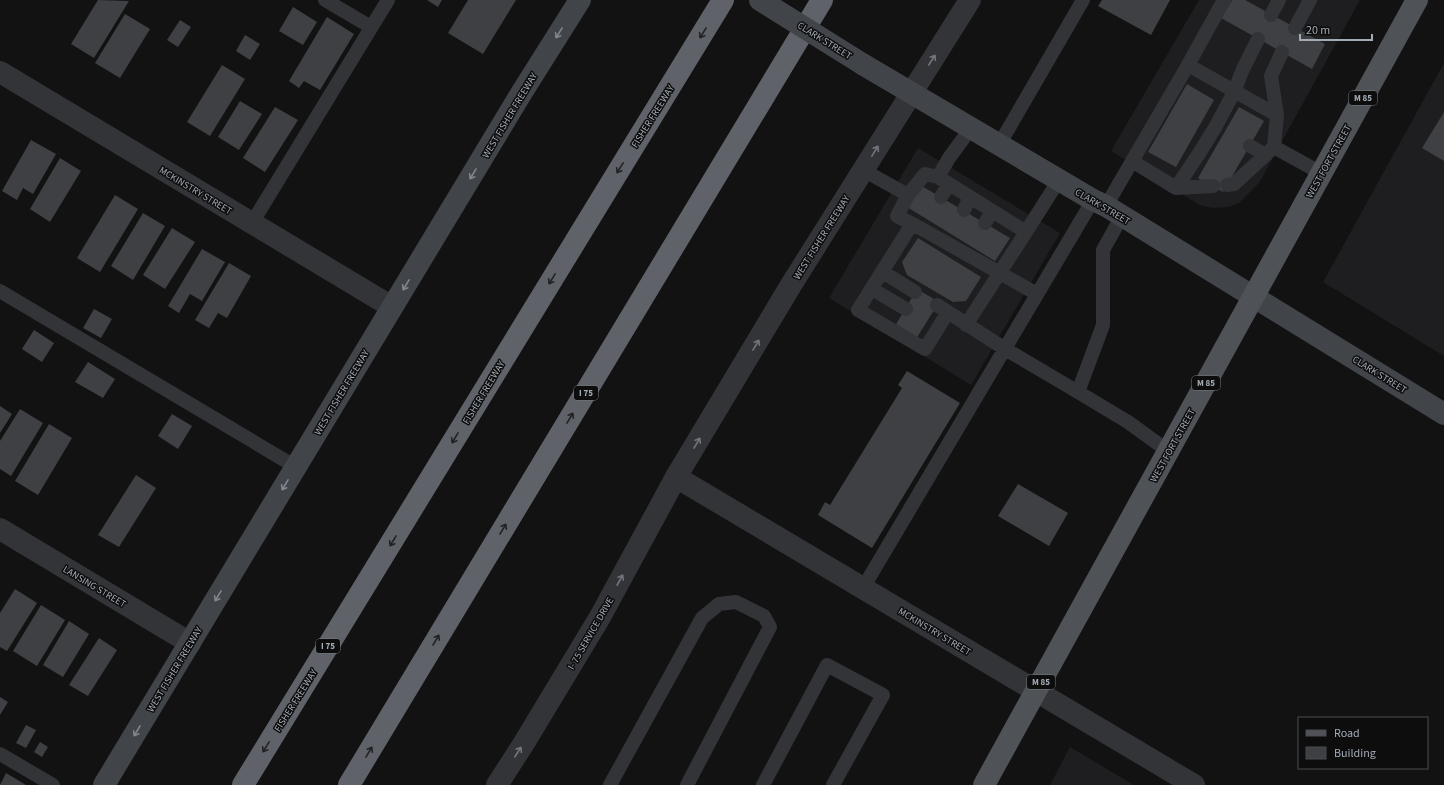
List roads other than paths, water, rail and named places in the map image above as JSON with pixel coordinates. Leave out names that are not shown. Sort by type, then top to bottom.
[{"type":"highway","name":"FISHER FREEWAY","points":[[243,785],[723,0]]},
{"type":"highway","name":"I 75","points":[[349,785],[822,0]]},
{"type":"main road","name":"WEST FISHER FREEWAY","points":[[104,785],[522,92],[580,0]]},
{"type":"main road","name":"CLARK STREET","points":[[760,0],[864,65],[1254,296],[1444,414]]},
{"type":"main road","name":"WEST FORT STREET","points":[[984,785],[1417,0]]},
{"type":"street","name":"WEST FISHER FREEWAY","points":[[676,476],[791,285],[970,0]]},
{"type":"street","name":"MCKINSTRY STREET","points":[[0,72],[392,307]]},
{"type":"street","name":"MCKINSTRY STREET","points":[[676,476],[1194,785]]},
{"type":"street","name":"I- 75 SERVICE DRIVE","points":[[497,785],[600,617],[676,476]]},
{"type":"street","name":"LANSING STREET","points":[[0,529],[190,643]]},
{"type":"lane","points":[[325,0],[371,27]]},
{"type":"lane","points":[[252,223],[388,0]]},
{"type":"lane","points":[[999,145],[1083,0]]},
{"type":"lane","points":[[863,588],[1037,294],[1107,208],[1132,161],[1224,0]]},
{"type":"lane","points":[[1272,15],[1279,0]]},
{"type":"lane","points":[[1295,28],[1310,0]]},
{"type":"lane","points":[[1176,188],[1205,155],[1220,129],[1243,69],[1258,39]]},
{"type":"lane","points":[[1228,185],[1234,184],[1240,172],[1270,151],[1277,115],[1271,76],[1282,52]]},
{"type":"lane","points":[[1188,65],[1277,115]]},
{"type":"lane","points":[[941,197],[949,158],[971,128]]},
{"type":"lane","points":[[1250,146],[1270,151],[1322,173]]},
{"type":"lane","points":[[1132,161],[1176,188],[1213,186]]},
{"type":"lane","points":[[863,170],[908,195]]},
{"type":"lane","points":[[1026,232],[988,217],[970,197],[944,181],[925,174],[908,195],[897,216],[921,224],[968,249],[999,273],[1037,294]]},
{"type":"lane","points":[[966,325],[1059,180]]},
{"type":"lane","points":[[964,210],[970,197]]},
{"type":"lane","points":[[1078,392],[1103,325],[1103,250],[1107,208]]},
{"type":"lane","points":[[921,224],[883,272],[858,310],[925,349],[932,324],[942,309],[1005,349],[1128,422],[1168,451]]},
{"type":"lane","points":[[883,272],[916,292]]},
{"type":"lane","points":[[872,289],[906,309]]},
{"type":"lane","points":[[0,291],[296,467]]},
{"type":"lane","points":[[610,785],[702,618],[719,604],[736,602],[764,616],[770,627],[687,785]]},
{"type":"lane","points":[[763,785],[827,665],[883,695],[833,785]]},
{"type":"lane","points":[[0,754],[52,785]]}]
